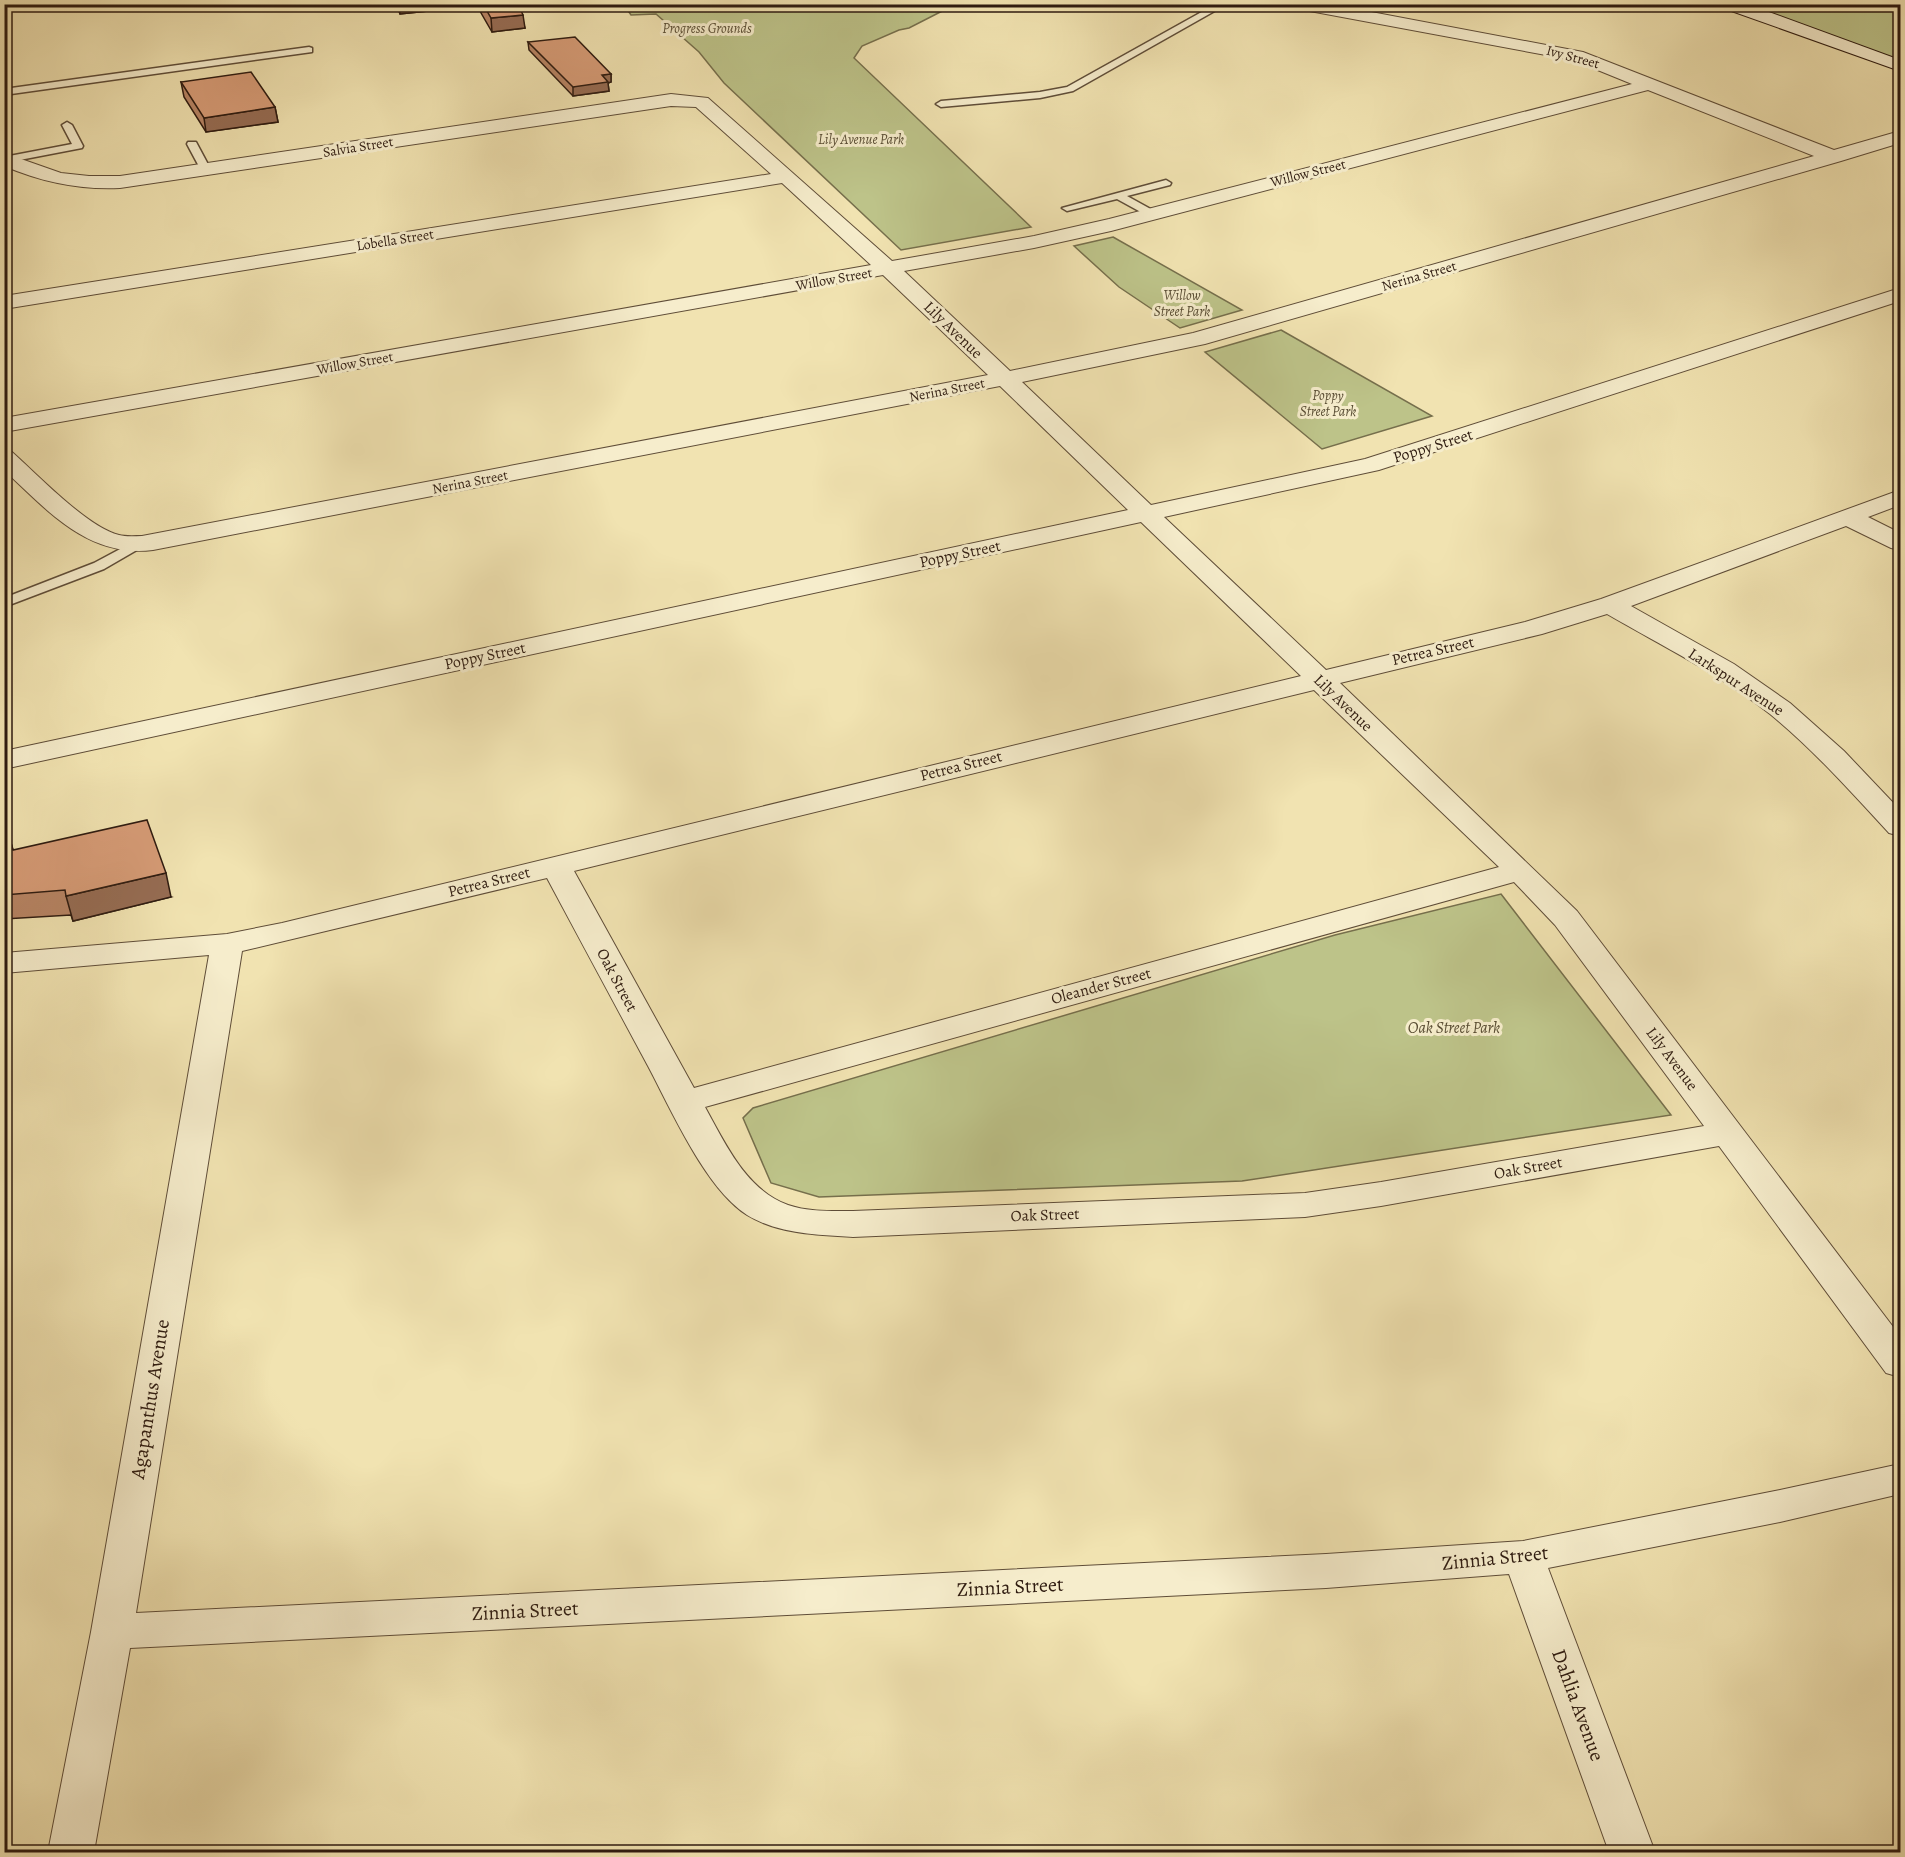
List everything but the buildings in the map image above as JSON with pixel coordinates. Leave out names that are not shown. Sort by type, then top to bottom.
[{"type":"street","name":"Ivy Street","points":[[1299,4],[1559,52],[1594,61],[1834,157]]},
{"type":"street","points":[[1729,4],[1900,66]]},
{"type":"street","name":"Willow Street","points":[[4,425],[888,270],[1052,238],[1652,84]]},
{"type":"street","name":"Salvia Street","points":[[5,160],[47,177],[80,183],[120,182],[671,100],[697,101],[711,110]]},
{"type":"street","name":"Lily Avenue","points":[[711,110],[888,270],[1147,514],[1520,871],[1566,918],[1900,1363]]},
{"type":"street","name":"Nerina Street","points":[[4,457],[97,534],[110,541],[137,544],[176,538],[1003,379],[1221,333],[1900,137]]},
{"type":"street","name":"Lobella Street","points":[[4,303],[786,177]]},
{"type":"street","name":"Poppy Street","points":[[4,760],[1370,465],[1900,294]]},
{"type":"street","name":"Petrea Street","points":[[4,963],[227,944],[363,914],[555,865],[1533,628],[1610,605],[1900,497]]},
{"type":"street","points":[[1848,517],[1900,543]]},
{"type":"street","name":"Larkspur Avenue","points":[[1610,605],[1761,694],[1791,717],[1833,756],[1900,827]]},
{"type":"street","name":"Oak Street","points":[[555,865],[708,1146],[738,1188],[759,1208],[780,1216],[807,1222],[853,1224],[1305,1205],[1381,1194],[1728,1133]]},
{"type":"street","name":"Oleander Street","points":[[683,1102],[1520,871]]},
{"type":"street","name":"Agapanthus Avenue","points":[[71,1852],[112,1632],[227,944]]},
{"type":"street","name":"Zinnia Street","points":[[112,1632],[1326,1571],[1523,1557],[1735,1516],[1900,1479]]},
{"type":"street","name":"Dahlia Avenue","points":[[1523,1557],[1632,1852]]},
{"type":"lane","points":[[941,104],[1040,95],[1070,89],[1223,4]]},
{"type":"lane","points":[[4,92],[309,50]]},
{"type":"lane","points":[[67,125],[86,157]]},
{"type":"lane","points":[[192,144],[206,170]]},
{"type":"lane","points":[[5,160],[78,146]]},
{"type":"lane","points":[[1067,208],[1166,183]]},
{"type":"lane","points":[[1118,195],[1152,214]]},
{"type":"lane","points":[[4,603],[99,566],[137,544]]},
{"type":"green space","name":"Lily Avenue Park","points":[[624,5],[954,5],[909,28],[862,46],[854,58],[1031,227],[901,250],[724,83],[699,52],[656,14],[631,15]]},
{"type":"green space","points":[[1743,5],[1900,5],[1900,61]]},
{"type":"green space","name":"Willow Street Park","points":[[1113,237],[1242,310],[1180,328],[1119,287],[1074,246]]},
{"type":"green space","name":"Poppy Street Park","points":[[1281,330],[1432,416],[1322,449],[1205,352]]},
{"type":"green space","name":"Oak Street Park","points":[[1501,894],[1671,1115],[1242,1181],[819,1197],[771,1183],[743,1118],[753,1108],[1335,935]]},
{"type":"park label","name":"Progress Grounds","points":[[707,28]]}]
